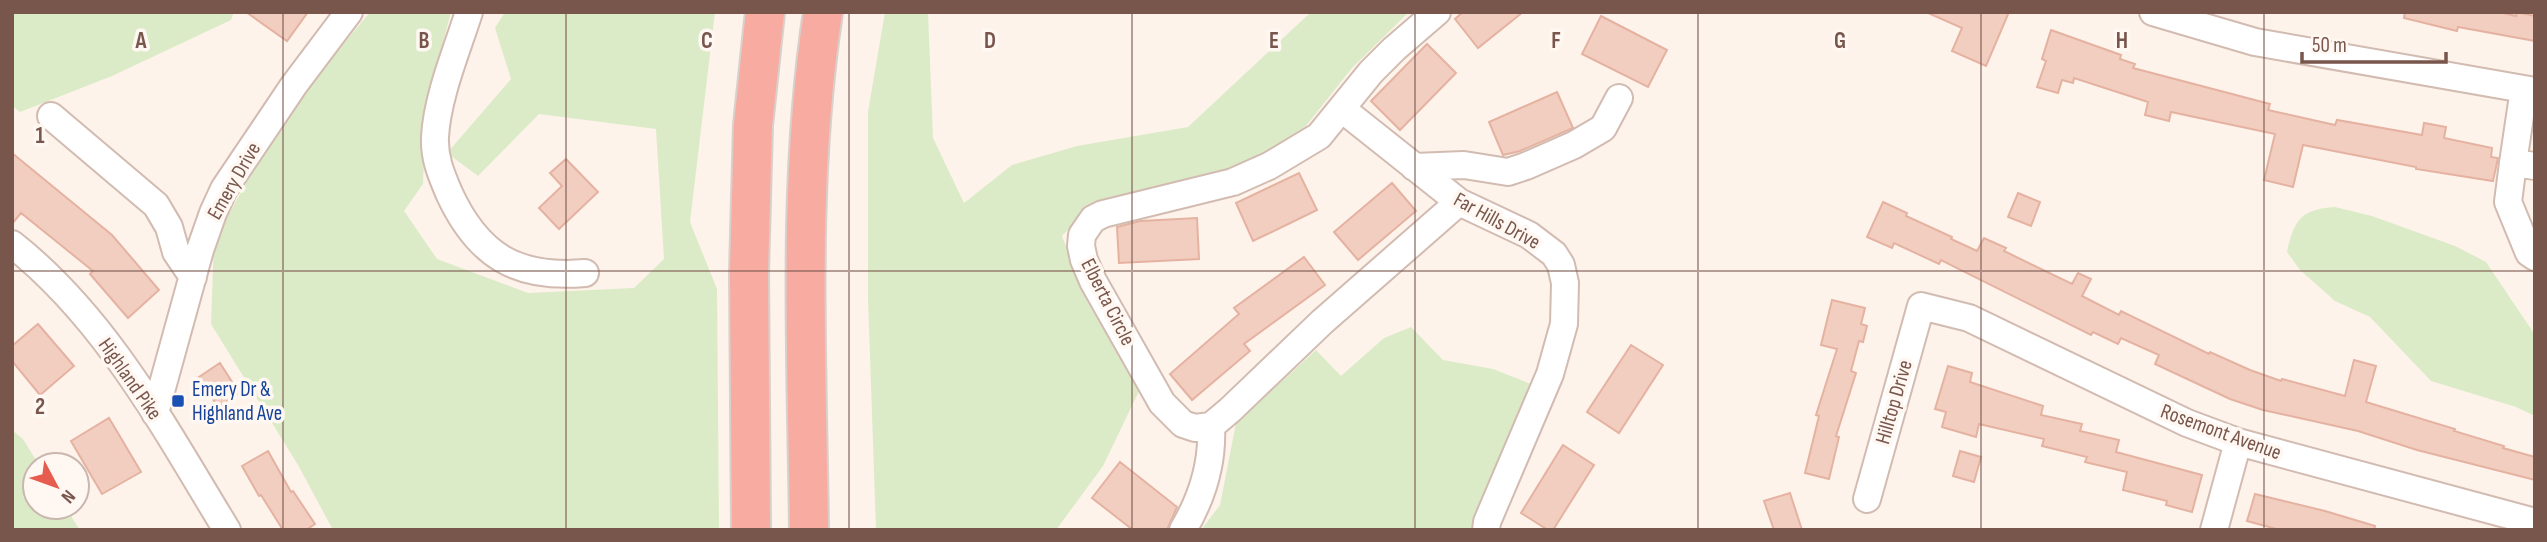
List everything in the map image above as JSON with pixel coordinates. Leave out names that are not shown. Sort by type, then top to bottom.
[{"type":"highway","points":[[751,530],[752,144],[765,12]]},
{"type":"highway","points":[[809,530],[809,144],[823,12]]},
{"type":"street","name":"Emery Drive","points":[[155,413],[193,277],[213,214],[225,189],[294,85],[349,12]]},
{"type":"street","points":[[469,12],[441,103],[435,134],[435,156],[440,173],[461,218],[474,236],[494,253],[531,272],[558,276],[585,273]]},
{"type":"street","name":"Elberta Circle","points":[[1211,426],[1195,428],[1183,424],[1163,403],[1093,281],[1084,260],[1082,235],[1093,219],[1103,214],[1233,182],[1269,166],[1319,136],[1371,72],[1437,12]]},
{"type":"street","points":[[2153,12],[2255,42],[2530,90],[2524,164],[2508,202],[2529,253],[2535,257]]},
{"type":"street","points":[[1414,167],[1464,165],[1508,172],[1526,166],[1574,145],[1603,128],[1619,98]]},
{"type":"street","name":"Far Hills Drive","points":[[1342,109],[1459,202],[1513,226],[1554,254],[1561,265],[1566,283],[1564,324],[1550,374],[1486,522],[1486,530]]},
{"type":"street","points":[[51,116],[156,205],[169,227],[176,252],[193,277]]},
{"type":"street","points":[[1183,530],[1203,488],[1212,446],[1211,426],[1322,322],[1459,202]]},
{"type":"street","name":"Highland Pike","points":[[12,244],[70,298],[120,359],[227,530]]},
{"type":"street","name":"Rosemont Avenue","points":[[1921,306],[1969,318],[2187,423],[2238,442],[2535,522]]},
{"type":"street","name":"Hilltop Drive","points":[[1867,499],[1921,306]]},
{"type":"street","points":[[2214,530],[2238,442]]},
{"type":"green space","points":[[12,12],[234,12],[231,20],[112,76],[20,112],[12,106]]},
{"type":"green space","points":[[370,12],[451,12],[426,107],[423,184],[404,211],[437,259],[528,293],[634,288],[664,259],[656,129],[539,114],[478,176],[447,153],[511,79],[495,28],[505,12],[715,12],[690,222],[717,289],[719,530],[333,530],[298,465],[211,324],[214,240],[284,116]]},
{"type":"green space","points":[[885,12],[928,12],[933,138],[964,203],[1012,165],[1077,146],[1188,127],[1311,12],[1409,12],[1352,68],[1302,131],[1248,164],[1088,208],[1062,236],[1088,303],[1140,389],[1103,466],[1056,530],[876,530],[868,299],[868,112]]},
{"type":"green space","points":[[2335,207],[2372,216],[2455,246],[2486,262],[2535,335],[2535,416],[2516,407],[2431,381],[2370,317],[2335,301],[2300,270],[2287,252],[2296,224],[2314,210]]},
{"type":"green space","points":[[1411,327],[1443,360],[1493,369],[1536,386],[1472,530],[1201,530],[1220,505],[1236,423],[1316,350],[1341,376],[1384,338]]},
{"type":"green space","points":[[12,430],[23,439],[30,451],[21,451],[21,521],[74,521],[80,530],[12,530]]},
{"type":"building","points":[[246,12],[308,12],[287,41]]},
{"type":"building","points":[[1463,12],[1523,12],[1478,48],[1455,19]]},
{"type":"building","points":[[1926,12],[2009,12],[1986,66],[1952,51],[1962,28]]},
{"type":"building","points":[[2405,12],[2499,12],[2516,16],[2517,12],[2535,16],[2535,41],[2458,27],[2457,31],[2404,18]]},
{"type":"building","points":[[1601,16],[1667,50],[1648,87],[1582,54]]},
{"type":"building","points":[[2051,30],[2121,55],[2120,59],[2135,64],[2133,68],[2270,104],[2268,110],[2335,125],[2337,120],[2422,135],[2424,123],[2446,127],[2444,138],[2492,148],[2491,157],[2498,158],[2493,181],[2416,169],[2303,145],[2293,187],[2264,180],[2275,134],[2171,112],[2169,121],[2145,115],[2148,102],[2074,78],[2073,83],[2062,80],[2058,93],[2037,87],[2046,61],[2042,59]]},
{"type":"building","points":[[1427,44],[1456,73],[1400,130],[1371,101]]},
{"type":"building","points":[[1557,92],[1573,128],[1520,151],[1503,155],[1489,122]]},
{"type":"building","points":[[12,153],[112,235],[159,290],[128,318],[90,274],[93,271],[21,213],[12,224]]},
{"type":"building","points":[[566,159],[598,192],[559,229],[539,208],[562,186],[550,173]]},
{"type":"building","points":[[1299,173],[1317,210],[1253,241],[1236,203]]},
{"type":"building","points":[[1392,183],[1416,211],[1358,260],[1334,232]]},
{"type":"building","points":[[2018,193],[2040,202],[2031,226],[2008,217]]},
{"type":"building","points":[[1883,202],[1977,251],[1984,238],[2006,248],[2004,251],[2072,284],[2078,273],[2091,279],[2082,296],[2119,315],[2121,311],[2209,354],[2210,352],[2281,381],[2282,379],[2345,396],[2354,360],[2376,366],[2366,402],[2535,457],[2535,480],[2417,450],[2358,431],[2263,410],[2230,399],[2155,364],[2159,355],[2121,338],[2118,344],[2093,332],[2091,335],[1941,260],[1939,264],[1894,243],[1892,248],[1867,237]]},
{"type":"building","points":[[1197,218],[1199,259],[1119,263],[1117,227],[1140,221]]},
{"type":"building","points":[[1304,257],[1325,285],[1244,344],[1250,351],[1192,400],[1170,374],[1239,314],[1234,308]]},
{"type":"building","points":[[1832,300],[1865,308],[1861,324],[1867,326],[1863,342],[1859,341],[1851,371],[1856,373],[1836,436],[1839,437],[1829,479],[1805,473],[1819,416],[1816,415],[1837,349],[1821,345]]},
{"type":"building","points":[[38,324],[74,366],[40,395],[12,361],[12,346]]},
{"type":"building","points":[[1631,345],[1663,365],[1619,433],[1587,412]]},
{"type":"building","points":[[220,363],[239,393],[218,407],[199,377]]},
{"type":"building","points":[[1948,366],[1972,373],[1970,382],[2043,406],[2041,415],[2082,424],[2080,431],[2119,440],[2116,452],[2202,475],[2192,512],[2166,505],[2167,501],[2123,490],[2127,472],[2085,462],[2087,457],[2042,446],[2044,439],[1979,424],[1976,437],[1942,427],[1946,412],[1935,409]]},
{"type":"building","points":[[109,418],[141,472],[102,494],[91,475],[91,451],[77,451],[71,441]]},
{"type":"building","points":[[1563,445],[1594,465],[1553,530],[1548,530],[1521,513]]},
{"type":"building","points":[[268,451],[291,492],[293,491],[315,524],[306,530],[283,530],[242,466]]},
{"type":"building","points":[[1960,451],[1981,457],[1974,482],[1953,476]]},
{"type":"building","points":[[1120,462],[1177,507],[1167,530],[1133,530],[1092,498]]},
{"type":"building","points":[[1790,493],[1802,530],[1774,530],[1764,501]]},
{"type":"building","points":[[2255,494],[2375,526],[2374,530],[2280,530],[2247,521]]},
{"type":"place","name":"Emery Dr & Highland Ave","points":[[178,401]]}]
